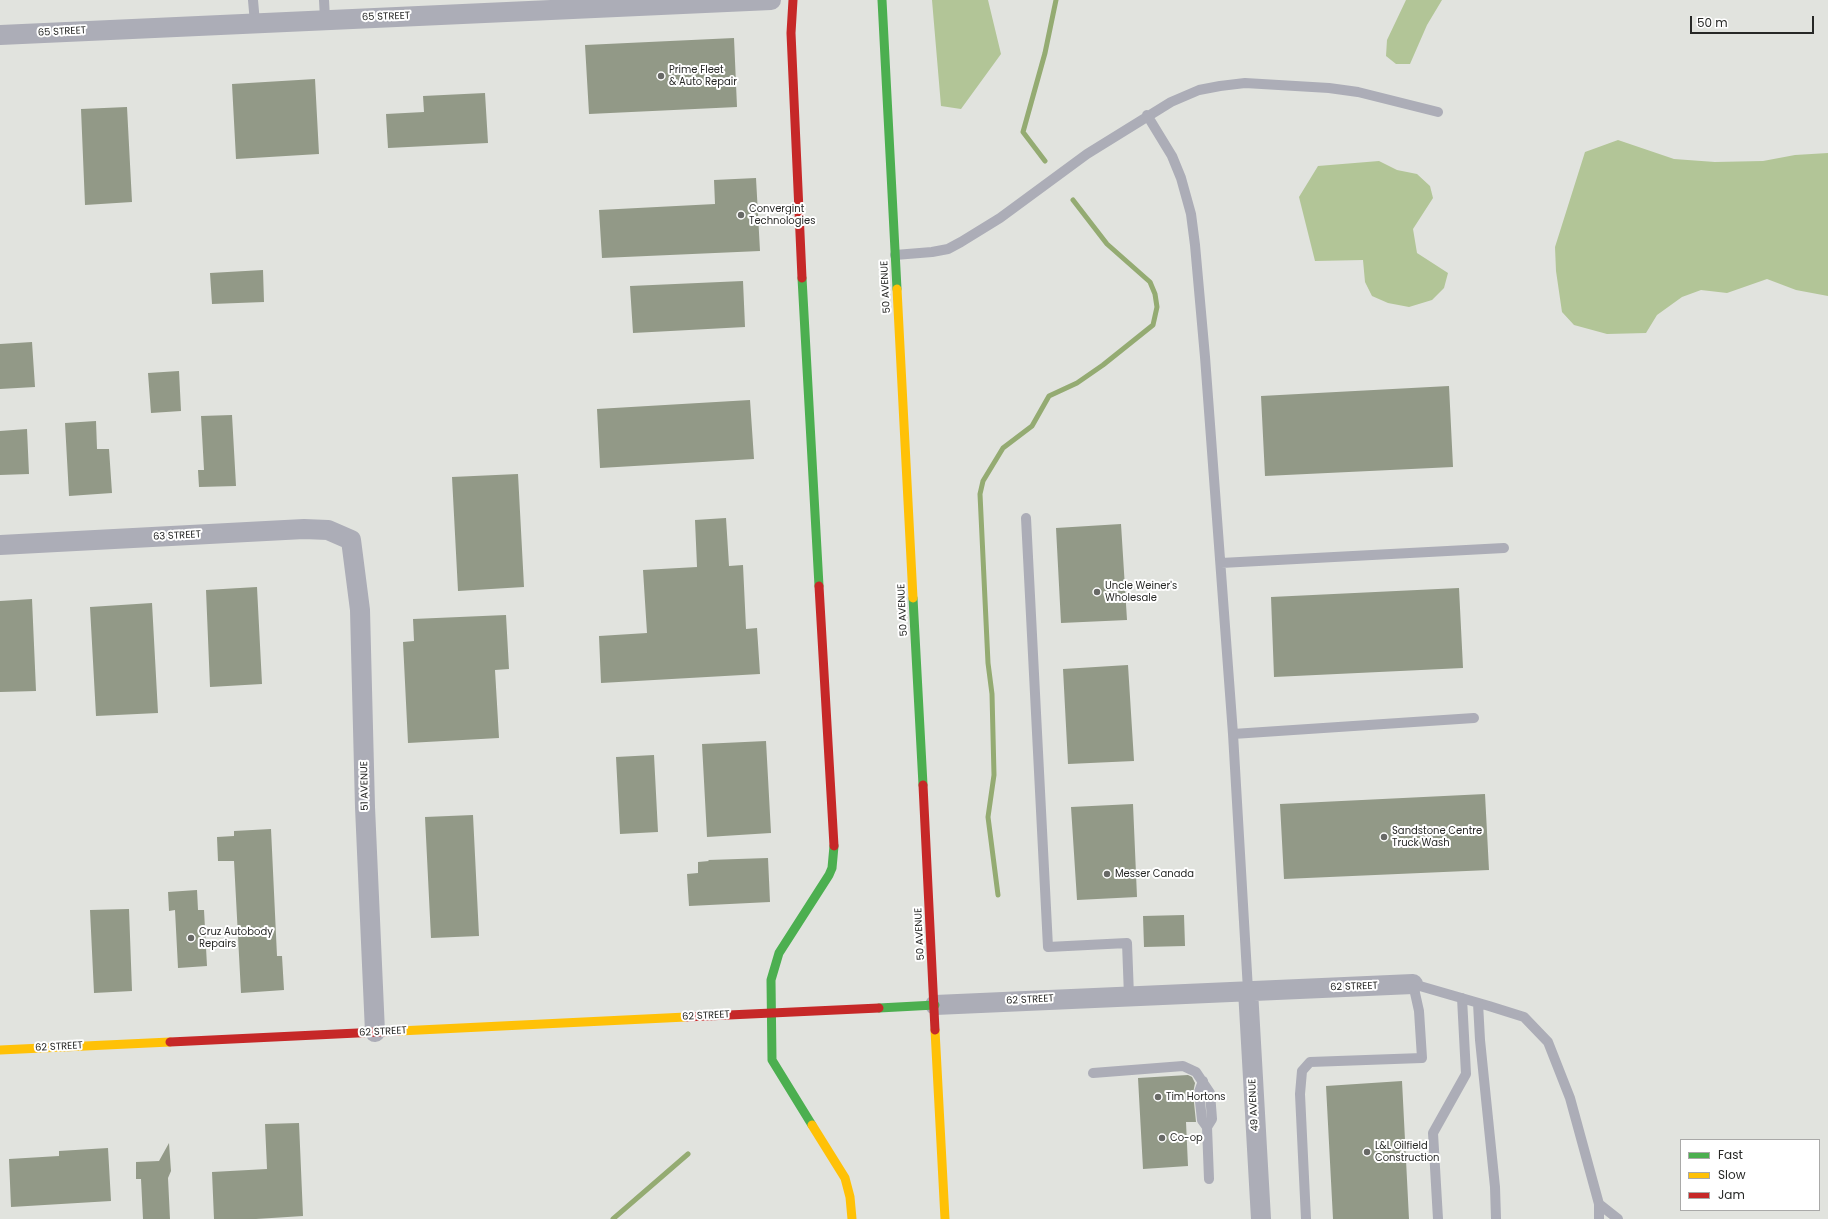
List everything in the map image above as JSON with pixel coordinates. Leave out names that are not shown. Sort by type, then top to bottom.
[{"type":"main road","points":[[793,0],[791,33],[794,115],[834,850],[832,868],[829,876],[779,953],[771,980],[772,1060],[844,1178],[850,1197],[852,1219]]},
{"type":"main road","name":"50 AVENUE","points":[[882,0],[945,1219]]},
{"type":"main road","name":"62 STREET","points":[[0,1050],[935,1005]]},
{"type":"street","name":"65 STREET","points":[[0,35],[255,23],[324,10],[771,0]]},
{"type":"street","name":"63 STREET","points":[[0,545],[304,529],[328,530],[351,540]]},
{"type":"street","name":"51 AVENUE","points":[[351,540],[360,610],[365,807],[375,1032]]},
{"type":"street","name":"62 STREET","points":[[935,1005],[1248,990],[1413,984]]},
{"type":"street","name":"49 AVENUE","points":[[1248,990],[1261,1219]]},
{"type":"lane","points":[[253,0],[255,23]]},
{"type":"lane","points":[[895,255],[948,249],[961,242],[1000,218],[1086,154],[1147,115],[1171,102],[1199,90],[1245,83],[1285,85],[1358,92],[1438,112]]},
{"type":"lane","points":[[1147,115],[1176,166],[1191,214],[1205,357],[1221,563],[1248,990]]},
{"type":"lane","points":[[1026,518],[1048,947],[1127,943],[1129,996]]},
{"type":"lane","points":[[1221,563],[1504,548]]},
{"type":"lane","points":[[1233,734],[1474,718]]},
{"type":"lane","points":[[1306,1219],[1300,1094],[1302,1071],[1310,1062],[1422,1058],[1419,1011],[1413,984],[1524,1017],[1548,1042],[1570,1098],[1599,1204],[1599,1219]]},
{"type":"lane","points":[[1438,1219],[1433,1133],[1466,1074],[1462,998]]},
{"type":"lane","points":[[1478,1003],[1496,1219]]},
{"type":"lane","points":[[1093,1073],[1183,1066],[1196,1072],[1210,1093],[1212,1119],[1207,1127],[1209,1179]]},
{"type":"lane","points":[[1599,1204],[1618,1219]]},
{"type":"green space","points":[[932,0],[988,0],[1001,54],[961,109],[941,106]]},
{"type":"green space","points":[[1406,0],[1442,0],[1427,25],[1410,64],[1396,64],[1386,56],[1387,40]]},
{"type":"green space","points":[[1618,140],[1674,159],[1715,162],[1763,161],[1795,155],[1828,153],[1828,296],[1796,290],[1767,279],[1727,293],[1701,290],[1682,297],[1657,315],[1646,333],[1607,334],[1574,325],[1562,312],[1556,271],[1555,247],[1585,152]]},
{"type":"green space","points":[[1379,161],[1397,170],[1417,174],[1430,186],[1433,198],[1413,229],[1417,253],[1448,273],[1444,288],[1432,300],[1409,307],[1388,303],[1372,296],[1365,282],[1363,260],[1315,261],[1299,197],[1318,166]]},
{"type":"building","name":"Prime Fleet & Auto Repair","points":[[734,38],[737,107],[589,114],[585,45]]},
{"type":"building","points":[[315,79],[319,154],[236,159],[232,84]]},
{"type":"building","points":[[485,93],[488,143],[388,148],[386,114],[424,112],[423,96]]},
{"type":"building","points":[[127,107],[132,202],[85,205],[81,109]]},
{"type":"building","points":[[756,178],[760,251],[602,258],[599,210],[715,204],[714,180]]},
{"type":"building","points":[[263,270],[264,302],[212,304],[210,273]]},
{"type":"building","points":[[743,281],[745,327],[633,333],[630,286]]},
{"type":"building","points":[[32,342],[35,387],[0,389],[0,344]]},
{"type":"building","points":[[179,371],[181,411],[151,413],[148,373]]},
{"type":"building","points":[[1449,386],[1453,467],[1265,476],[1261,396]]},
{"type":"building","points":[[750,400],[754,459],[600,468],[597,409]]},
{"type":"building","points":[[232,415],[236,486],[199,487],[198,470],[204,470],[201,416]]},
{"type":"building","points":[[96,421],[97,449],[109,449],[112,493],[69,496],[65,423]]},
{"type":"building","points":[[27,429],[29,474],[0,475],[0,431]]},
{"type":"building","points":[[518,474],[524,587],[458,591],[452,477]]},
{"type":"building","points":[[726,518],[729,566],[743,565],[746,629],[757,628],[760,674],[601,683],[599,636],[647,633],[643,570],[697,567],[695,520]]},
{"type":"building","points":[[1121,524],[1127,620],[1061,623],[1056,528]]},
{"type":"building","points":[[257,587],[262,684],[210,687],[206,590]]},
{"type":"building","points":[[1459,588],[1463,668],[1274,677],[1271,597]]},
{"type":"building","points":[[32,599],[36,691],[0,692],[0,601]]},
{"type":"building","points":[[152,603],[158,713],[96,716],[90,607]]},
{"type":"building","points":[[506,615],[509,669],[495,670],[499,738],[408,743],[403,642],[414,641],[413,619]]},
{"type":"building","points":[[1128,665],[1134,761],[1068,764],[1063,669]]},
{"type":"building","points":[[766,741],[771,833],[707,837],[702,744]]},
{"type":"building","points":[[654,755],[658,832],[620,834],[616,757]]},
{"type":"building","name":"Sandstone Centre Truck Wash","points":[[1485,794],[1489,870],[1284,879],[1280,804]]},
{"type":"building","points":[[1133,804],[1137,897],[1077,900],[1071,807]]},
{"type":"building","points":[[473,815],[479,936],[431,938],[425,817]]},
{"type":"building","points":[[271,829],[277,956],[282,956],[284,990],[241,993],[234,861],[218,861],[217,837],[234,836],[234,831]]},
{"type":"building","points":[[768,858],[770,902],[689,906],[687,874],[698,873],[698,862],[709,861],[708,860]]},
{"type":"building","name":"Cruz Autobody Repairs","points":[[197,890],[198,910],[204,910],[207,966],[178,968],[175,910],[169,911],[168,892]]},
{"type":"building","points":[[129,909],[132,991],[94,993],[90,910]]},
{"type":"building","points":[[1184,915],[1185,946],[1144,947],[1143,916]]},
{"type":"building","points":[[1188,1075],[1192,1077],[1195,1083],[1193,1093],[1196,1122],[1186,1122],[1188,1166],[1143,1169],[1138,1078]]},
{"type":"building","name":"L&L Oilfield Construction","points":[[1402,1081],[1409,1219],[1333,1219],[1326,1086]]},
{"type":"building","points":[[299,1123],[303,1216],[256,1219],[214,1219],[212,1172],[267,1169],[265,1124]]},
{"type":"building","points":[[169,1143],[171,1171],[168,1178],[170,1219],[143,1219],[141,1179],[136,1179],[136,1162],[159,1161]]},
{"type":"building","points":[[108,1148],[111,1201],[11,1207],[9,1159],[59,1156],[59,1151]]},
{"type":"waterway","points":[[1045,161],[1023,132],[1045,53],[1056,0]]},
{"type":"waterway","points":[[998,895],[988,817],[994,775],[992,694],[988,663],[980,494],[983,481],[1003,448],[1032,426],[1049,396],[1077,383],[1103,365],[1153,325],[1157,307],[1155,294],[1150,282],[1107,244],[1073,200]]},
{"type":"waterway","points":[[613,1219],[688,1154]]},
{"type":"traffic: fast","points":[[882,0],[897,289]]},
{"type":"traffic: fast","points":[[802,278],[819,586]]},
{"type":"traffic: fast","points":[[913,598],[923,785]]},
{"type":"traffic: fast","points":[[812,1125],[772,1060],[771,980],[779,953],[829,875],[832,868],[834,846]]},
{"type":"traffic: fast","points":[[879,1008],[935,1005]]},
{"type":"traffic: slow","points":[[897,289],[913,598]]},
{"type":"traffic: slow","points":[[399,1031],[686,1017]]},
{"type":"traffic: slow","points":[[935,1030],[945,1219]]},
{"type":"traffic: slow","points":[[0,1050],[170,1042]]},
{"type":"traffic: slow","points":[[812,1125],[845,1178],[850,1197],[852,1219]]},
{"type":"traffic: jam","points":[[793,0],[791,33],[802,278]]},
{"type":"traffic: jam","points":[[819,586],[834,846]]},
{"type":"traffic: jam","points":[[923,785],[935,1030]]},
{"type":"traffic: jam","points":[[686,1017],[879,1008]]},
{"type":"traffic: jam","points":[[170,1042],[399,1031]]},
{"type":"place","name":"Prime Fleet & Auto Repair","points":[[661,76]]},
{"type":"place","name":"Convergint Technologies","points":[[741,215]]},
{"type":"place","name":"Uncle Weiner's Wholesale","points":[[1097,592]]},
{"type":"place","name":"Sandstone Centre Truck Wash","points":[[1384,837]]},
{"type":"place","name":"Messer Canada","points":[[1107,874]]},
{"type":"place","name":"Cruz Autobody Repairs","points":[[191,938]]},
{"type":"place","name":"Tim Hortons","points":[[1158,1097]]},
{"type":"place","name":"Co-op","points":[[1162,1138]]},
{"type":"place","name":"L&L Oilfield Construction","points":[[1367,1152]]}]
